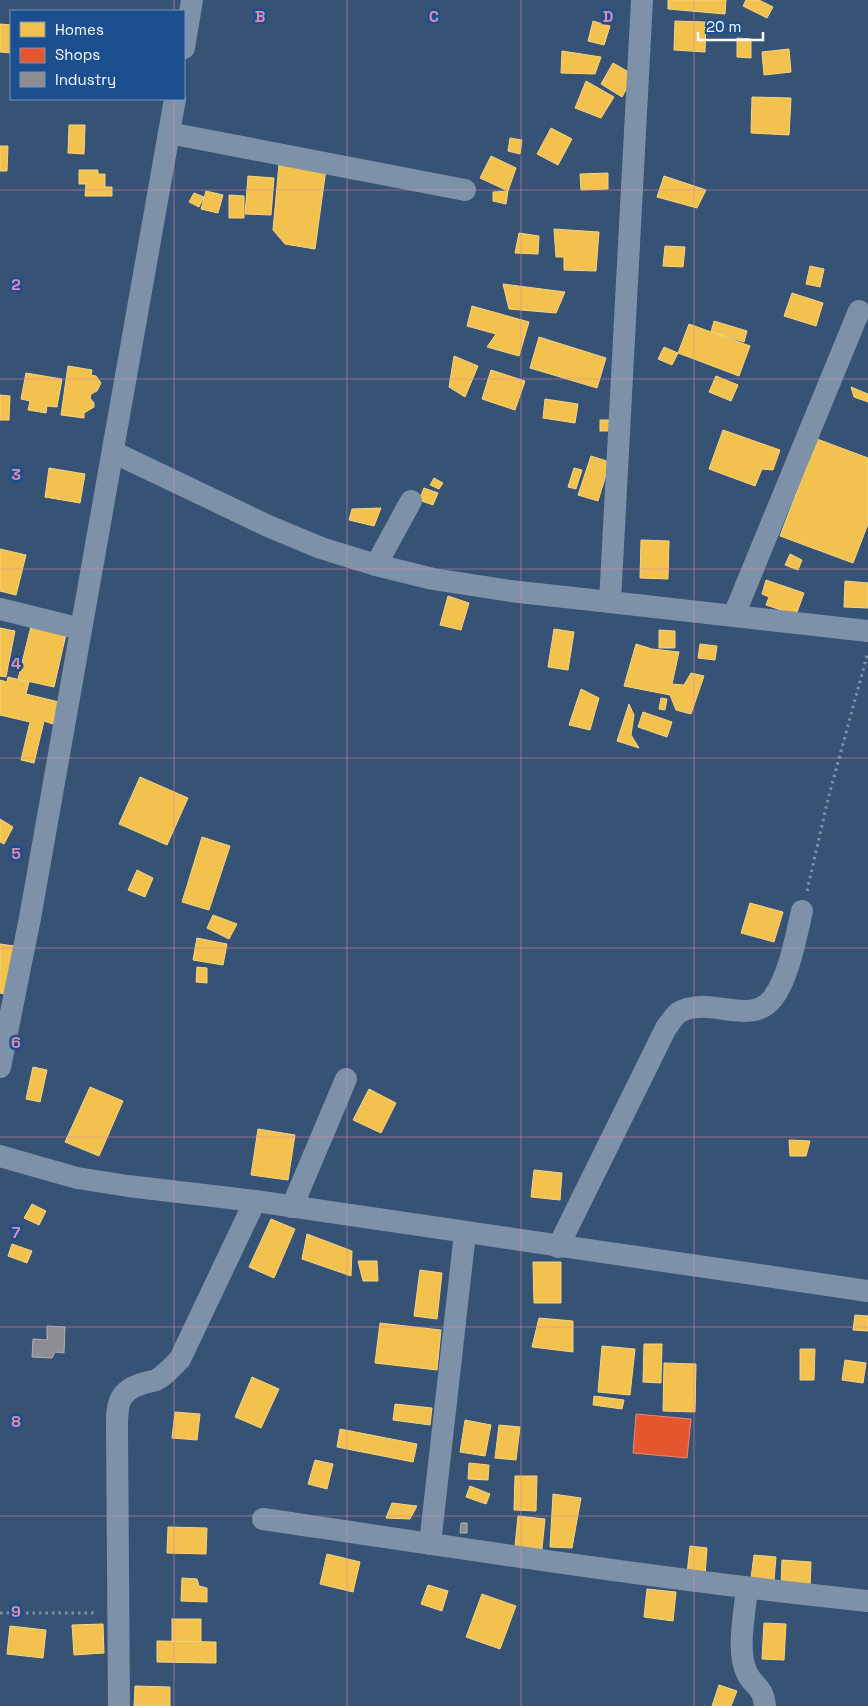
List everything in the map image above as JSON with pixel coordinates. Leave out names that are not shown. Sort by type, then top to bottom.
[{"type":"street","points":[[185,42],[192,0]]},
{"type":"street","points":[[610,602],[642,0]]},
{"type":"street","points":[[0,1067],[5,1016],[30,918],[175,100]]},
{"type":"street","points":[[169,133],[465,190]]},
{"type":"street","points":[[734,615],[859,311]]},
{"type":"street","points":[[113,452],[268,526],[321,548],[376,565],[433,579],[510,591],[868,631]]},
{"type":"street","points":[[376,565],[411,501]]},
{"type":"street","points":[[0,609],[81,629]]},
{"type":"street","points":[[558,1247],[666,1028],[678,1014],[688,1009],[704,1007],[743,1011],[759,1008],[772,1000],[781,986],[802,911]]},
{"type":"street","points":[[292,1207],[346,1079]]},
{"type":"street","points":[[0,1156],[78,1178],[128,1186],[255,1201],[868,1291]]},
{"type":"street","points":[[119,1706],[117,1411],[120,1398],[128,1389],[155,1380],[168,1372],[180,1359],[255,1201]]},
{"type":"street","points":[[430,1544],[465,1233]]},
{"type":"street","points":[[263,1519],[590,1568],[868,1601]]},
{"type":"street","points":[[747,1588],[742,1660],[746,1673],[762,1691],[765,1706]]},
{"type":"path","points":[[802,911],[828,799],[868,650]]},
{"type":"path","points":[[0,1613],[118,1612]]},
{"type":"building: Homes","points":[[668,0],[726,0],[725,14],[668,9]]},
{"type":"building: Homes","points":[[746,0],[759,0],[773,7],[767,18],[743,6]]},
{"type":"building: Homes","points":[[593,21],[610,26],[604,45],[588,41]]},
{"type":"building: Homes","points":[[675,21],[706,22],[705,52],[674,50]]},
{"type":"building: Homes","points":[[0,24],[10,25],[10,53],[0,52]]},
{"type":"building: Homes","points":[[737,38],[751,39],[751,58],[737,57]]},
{"type":"building: Homes","points":[[789,49],[791,72],[764,75],[762,52]]},
{"type":"building: Homes","points":[[562,51],[601,57],[595,74],[561,73]]},
{"type":"building: Homes","points":[[613,63],[634,75],[622,97],[601,84]]},
{"type":"building: Homes","points":[[586,81],[614,97],[601,118],[575,108]]},
{"type":"building: Homes","points":[[752,97],[791,98],[789,135],[751,133]]},
{"type":"building: Homes","points":[[69,125],[85,125],[84,154],[68,153]]},
{"type":"building: Homes","points":[[551,128],[572,139],[558,165],[537,154]]},
{"type":"building: Homes","points":[[510,138],[522,140],[520,154],[508,151]]},
{"type":"building: Homes","points":[[0,146],[8,146],[7,171],[0,171]]},
{"type":"building: Homes","points":[[491,156],[516,168],[508,191],[480,178]]},
{"type":"building: Homes","points":[[279,164],[326,169],[315,249],[285,244],[273,230]]},
{"type":"building: Homes","points":[[79,170],[98,170],[98,174],[105,174],[105,187],[112,187],[112,196],[85,196],[86,184],[79,184]]},
{"type":"building: Homes","points":[[608,173],[608,189],[581,190],[580,174]]},
{"type":"building: Homes","points":[[248,176],[274,178],[271,215],[245,214]]},
{"type":"building: Homes","points":[[664,176],[706,190],[697,208],[657,197]]},
{"type":"building: Homes","points":[[206,191],[223,195],[218,213],[201,209]]},
{"type":"building: Homes","points":[[508,191],[506,204],[493,201],[493,192]]},
{"type":"building: Homes","points":[[194,193],[204,197],[199,207],[189,202]]},
{"type":"building: Homes","points":[[229,195],[244,196],[244,218],[229,218]]},
{"type":"building: Homes","points":[[554,229],[599,232],[596,271],[564,270],[564,257],[556,257]]},
{"type":"building: Homes","points":[[519,233],[539,236],[538,254],[515,253]]},
{"type":"building: Homes","points":[[665,246],[685,247],[683,267],[663,266]]},
{"type":"building: Homes","points":[[810,266],[824,269],[820,287],[806,284]]},
{"type":"building: Homes","points":[[503,284],[565,292],[556,313],[509,309]]},
{"type":"building: Homes","points":[[792,293],[823,303],[816,326],[784,316]]},
{"type":"building: Homes","points":[[472,306],[529,322],[519,356],[487,347],[496,334],[467,326]]},
{"type":"building: Homes","points":[[714,321],[747,331],[744,342],[711,332]]},
{"type":"building: Homes","points":[[689,324],[750,346],[739,376],[678,353]]},
{"type":"building: Homes","points":[[539,337],[606,358],[597,388],[530,368]]},
{"type":"building: Homes","points":[[664,347],[678,353],[672,365],[658,359]]},
{"type":"building: Homes","points":[[454,356],[478,366],[465,397],[449,387]]},
{"type":"building: Homes","points":[[68,366],[92,370],[91,375],[96,376],[101,383],[97,391],[91,394],[90,398],[94,403],[94,407],[84,413],[84,418],[61,415]]},
{"type":"building: Homes","points":[[491,370],[525,381],[515,410],[482,399]]},
{"type":"building: Homes","points":[[26,373],[62,379],[57,407],[47,406],[46,413],[28,410],[30,401],[21,399]]},
{"type":"building: Homes","points":[[716,376],[738,385],[731,401],[709,392]]},
{"type":"building: Homes","points":[[851,387],[868,394],[868,402],[854,397]]},
{"type":"building: Homes","points":[[0,395],[10,396],[9,420],[0,420]]},
{"type":"building: Homes","points":[[545,399],[578,404],[575,423],[543,418]]},
{"type":"building: Homes","points":[[600,420],[613,420],[613,431],[600,431]]},
{"type":"building: Homes","points":[[723,430],[780,450],[773,470],[762,469],[755,486],[709,469]]},
{"type":"building: Homes","points":[[817,439],[868,458],[868,524],[853,563],[780,536]]},
{"type":"building: Homes","points":[[591,456],[610,462],[598,501],[578,495]]},
{"type":"building: Homes","points":[[49,468],[85,474],[80,503],[45,497]]},
{"type":"building: Homes","points":[[574,468],[582,470],[576,489],[568,487]]},
{"type":"building: Homes","points":[[434,478],[443,483],[439,489],[430,485]]},
{"type":"building: Homes","points":[[424,488],[438,493],[433,505],[419,500]]},
{"type":"building: Homes","points":[[381,508],[374,526],[349,520],[352,509]]},
{"type":"building: Homes","points":[[641,540],[669,541],[668,579],[640,578]]},
{"type":"building: Homes","points":[[0,549],[26,555],[16,595],[0,591]]},
{"type":"building: Homes","points":[[790,554],[802,560],[798,570],[785,565]]},
{"type":"building: Homes","points":[[766,580],[804,593],[796,615],[766,605],[769,597],[762,594]]},
{"type":"building: Homes","points":[[845,581],[868,583],[868,608],[844,607]]},
{"type":"building: Homes","points":[[448,596],[469,603],[461,630],[440,625]]},
{"type":"building: Homes","points":[[32,622],[67,630],[54,687],[18,679]]},
{"type":"building: Homes","points":[[0,628],[15,631],[6,677],[0,676]]},
{"type":"building: Homes","points":[[554,629],[574,632],[568,670],[548,667]]},
{"type":"building: Homes","points":[[659,630],[675,631],[675,648],[659,648]]},
{"type":"building: Homes","points":[[636,644],[652,649],[679,652],[672,684],[684,685],[691,673],[704,676],[691,714],[676,710],[670,695],[624,686]]},
{"type":"building: Homes","points":[[700,644],[717,646],[715,660],[698,658]]},
{"type":"building: Homes","points":[[8,677],[29,682],[26,694],[59,702],[53,724],[44,721],[34,763],[21,760],[30,722],[0,715],[0,680],[7,682]]},
{"type":"building: Homes","points":[[581,689],[599,698],[590,730],[569,725]]},
{"type":"building: Homes","points":[[661,698],[667,699],[665,710],[659,709]]},
{"type":"building: Homes","points":[[629,704],[634,715],[631,735],[639,748],[617,741]]},
{"type":"building: Homes","points":[[643,712],[672,722],[667,737],[638,727]]},
{"type":"building: Homes","points":[[140,777],[188,798],[167,845],[119,824]]},
{"type":"building: Homes","points":[[0,819],[13,827],[4,844],[0,842]]},
{"type":"building: Homes","points":[[202,837],[230,846],[209,910],[182,902]]},
{"type":"building: Homes","points":[[137,870],[153,878],[145,897],[128,890]]},
{"type":"building: Homes","points":[[750,903],[783,912],[774,942],[741,933]]},
{"type":"building: Homes","points":[[213,915],[237,924],[229,939],[207,928]]},
{"type":"building: Homes","points":[[197,938],[227,944],[223,965],[193,960]]},
{"type":"building: Homes","points":[[0,944],[14,946],[6,994],[0,993]]},
{"type":"building: Homes","points":[[197,967],[207,968],[207,983],[196,982]]},
{"type":"building: Homes","points":[[33,1067],[47,1070],[40,1102],[26,1099]]},
{"type":"building: Homes","points":[[90,1087],[123,1101],[99,1156],[65,1142]]},
{"type":"building: Homes","points":[[369,1089],[396,1103],[381,1133],[353,1120]]},
{"type":"building: Homes","points":[[258,1129],[295,1135],[288,1180],[251,1175]]},
{"type":"building: Homes","points":[[789,1140],[810,1141],[806,1156],[790,1156]]},
{"type":"building: Homes","points":[[534,1170],[562,1173],[560,1200],[531,1197]]},
{"type":"building: Homes","points":[[32,1204],[46,1211],[39,1225],[24,1218]]},
{"type":"building: Homes","points":[[271,1219],[295,1229],[274,1278],[249,1267]]},
{"type":"building: Homes","points":[[307,1234],[352,1251],[351,1276],[302,1259]]},
{"type":"building: Homes","points":[[12,1244],[32,1251],[27,1263],[8,1256]]},
{"type":"building: Homes","points":[[358,1261],[377,1261],[378,1281],[363,1281]]},
{"type":"building: Homes","points":[[533,1262],[561,1262],[561,1303],[534,1303]]},
{"type":"building: Homes","points":[[420,1270],[442,1273],[437,1319],[414,1316]]},
{"type":"building: Homes","points":[[855,1315],[868,1316],[868,1331],[853,1330]]},
{"type":"building: Homes","points":[[539,1318],[573,1321],[573,1352],[532,1347]]},
{"type":"building: Homes","points":[[380,1323],[441,1330],[437,1370],[375,1363]]},
{"type":"building: Homes","points":[[644,1344],[662,1344],[661,1383],[643,1382]]},
{"type":"building: Homes","points":[[602,1346],[635,1349],[630,1395],[598,1392]]},
{"type":"building: Homes","points":[[800,1349],[815,1349],[814,1380],[800,1380]]},
{"type":"building: Homes","points":[[845,1360],[866,1363],[863,1383],[842,1380]]},
{"type":"building: Homes","points":[[664,1363],[696,1364],[695,1412],[663,1411]]},
{"type":"building: Homes","points":[[252,1377],[279,1389],[261,1428],[235,1417]]},
{"type":"building: Homes","points":[[594,1396],[624,1400],[622,1409],[593,1405]]},
{"type":"building: Homes","points":[[395,1404],[432,1408],[430,1425],[393,1420]]},
{"type":"building: Homes","points":[[175,1412],[200,1414],[197,1440],[172,1438]]},
{"type":"building: Homes","points":[[465,1420],[491,1425],[485,1456],[460,1452]]},
{"type":"building: Homes","points":[[499,1425],[520,1427],[516,1460],[495,1458]]},
{"type":"building: Homes","points":[[340,1429],[417,1444],[413,1462],[337,1447]]},
{"type":"building: Homes","points":[[315,1460],[333,1464],[327,1489],[308,1484]]},
{"type":"building: Homes","points":[[469,1463],[489,1465],[488,1480],[468,1479]]},
{"type":"building: Homes","points":[[515,1476],[537,1476],[536,1511],[514,1510]]},
{"type":"building: Homes","points":[[470,1486],[490,1494],[486,1504],[466,1497]]},
{"type":"building: Homes","points":[[553,1494],[581,1498],[572,1548],[550,1547]]},
{"type":"building: Homes","points":[[392,1503],[417,1506],[410,1519],[386,1518]]},
{"type":"building: Homes","points":[[518,1516],[545,1519],[542,1549],[515,1546]]},
{"type":"building: Homes","points":[[168,1527],[207,1528],[206,1554],[167,1553]]},
{"type":"building: Homes","points":[[690,1546],[707,1548],[705,1576],[687,1574]]},
{"type":"building: Homes","points":[[327,1554],[360,1562],[353,1592],[320,1584]]},
{"type":"building: Homes","points":[[754,1555],[776,1557],[774,1580],[751,1578]]},
{"type":"building: Homes","points":[[782,1560],[811,1562],[810,1588],[781,1587]]},
{"type":"building: Homes","points":[[182,1578],[197,1579],[199,1586],[207,1588],[207,1602],[181,1601]]},
{"type":"building: Homes","points":[[428,1585],[448,1591],[442,1611],[421,1604]]},
{"type":"building: Homes","points":[[647,1589],[676,1592],[673,1621],[644,1617]]},
{"type":"building: Homes","points":[[482,1594],[516,1606],[500,1649],[466,1637]]},
{"type":"building: Homes","points":[[172,1619],[201,1619],[201,1642],[172,1642]]},
{"type":"building: Homes","points":[[764,1623],[786,1624],[784,1660],[762,1659]]},
{"type":"building: Homes","points":[[103,1624],[104,1653],[74,1655],[72,1625]]},
{"type":"building: Homes","points":[[10,1626],[46,1630],[43,1658],[7,1654]]},
{"type":"building: Homes","points":[[157,1641],[216,1642],[216,1663],[157,1662]]},
{"type":"building: Homes","points":[[719,1685],[737,1691],[731,1706],[712,1706]]},
{"type":"building: Homes","points":[[135,1686],[170,1687],[170,1706],[134,1706]]},
{"type":"building: Shops","points":[[636,1414],[691,1419],[687,1458],[633,1453]]},
{"type":"building: Industry","points":[[47,1326],[65,1327],[64,1353],[55,1352],[52,1358],[32,1357],[33,1339],[47,1340]]},
{"type":"building: Industry","points":[[461,1523],[467,1523],[467,1533],[460,1533]]}]
